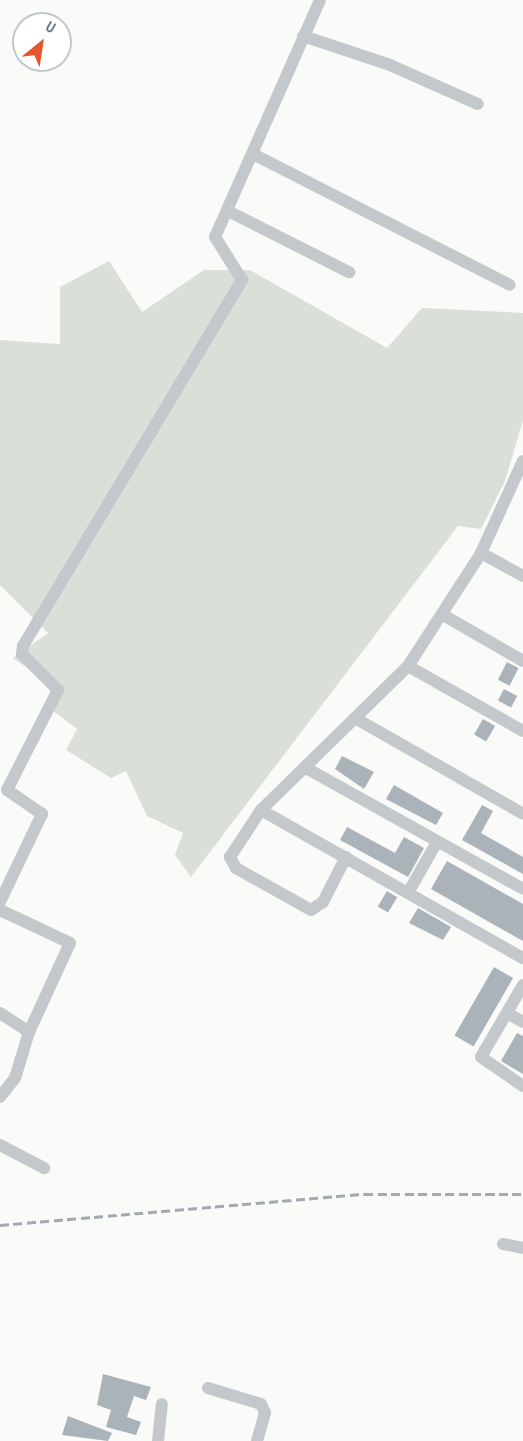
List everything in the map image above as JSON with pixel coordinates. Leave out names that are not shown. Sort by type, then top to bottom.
[{"type":"street","points":[[0,902],[42,814],[7,790],[58,690],[22,654],[23,646],[242,280],[215,242],[316,1]]},
{"type":"street","points":[[303,36],[390,65],[478,104]]},
{"type":"street","points":[[253,154],[510,285]]},
{"type":"street","points":[[228,211],[349,272]]},
{"type":"street","points":[[346,857],[319,907],[311,910],[231,861],[261,810],[408,666],[445,616],[481,553],[523,461]]},
{"type":"street","points":[[481,553],[523,576]]},
{"type":"street","points":[[445,616],[523,661]]},
{"type":"street","points":[[408,666],[523,731]]},
{"type":"street","points":[[355,718],[523,814]]},
{"type":"street","points":[[306,768],[523,889]]},
{"type":"street","points":[[261,810],[409,891],[523,958]]},
{"type":"street","points":[[409,891],[437,843]]},
{"type":"street","points":[[0,910],[71,945],[29,1032],[15,1078],[0,1097]]},
{"type":"street","points":[[523,985],[481,1057],[523,1086]]},
{"type":"street","points":[[0,1012],[29,1032]]},
{"type":"street","points":[[507,1013],[523,1022]]},
{"type":"street","points":[[0,1145],[44,1168]]},
{"type":"street","points":[[503,1244],[523,1248]]},
{"type":"street","points":[[208,1388],[261,1404],[265,1413],[257,1441]]},
{"type":"street","points":[[158,1441],[162,1404]]},
{"type":"shaded area","points":[[109,261],[142,312],[204,270],[250,270],[387,348],[422,308],[523,313],[523,420],[505,481],[481,529],[458,526],[191,877],[175,855],[183,833],[147,816],[126,771],[111,778],[66,750],[77,729],[49,708],[56,688],[13,658],[48,633],[0,585],[0,340],[60,344],[60,287]]},
{"type":"building","points":[[507,662],[519,668],[510,686],[498,680]]},
{"type":"building","points":[[504,689],[517,696],[511,708],[498,700]]},
{"type":"building","points":[[483,719],[495,726],[486,742],[474,735]]},
{"type":"building","points":[[342,756],[374,772],[364,789],[335,769]]},
{"type":"building","points":[[394,785],[443,813],[436,825],[386,799]]},
{"type":"building","points":[[482,805],[493,811],[481,833],[523,857],[523,874],[462,840]]},
{"type":"building","points":[[347,827],[395,853],[404,837],[424,848],[408,877],[340,840]]},
{"type":"building","points":[[447,861],[523,904],[523,941],[431,889]]},
{"type":"building","points":[[387,891],[397,897],[388,913],[378,906]]},
{"type":"building","points":[[418,908],[451,927],[443,940],[409,923]]},
{"type":"building","points":[[494,967],[513,978],[474,1046],[455,1035]]},
{"type":"building","points":[[517,1033],[523,1036],[523,1074],[501,1061]]},
{"type":"building","points":[[103,1374],[151,1387],[146,1400],[134,1396],[127,1417],[141,1422],[136,1435],[106,1427],[111,1410],[97,1405]]},
{"type":"building","points":[[68,1416],[112,1433],[108,1441],[62,1435]]},
{"type":"railway","points":[[0,1225],[364,1194],[523,1194]]}]
